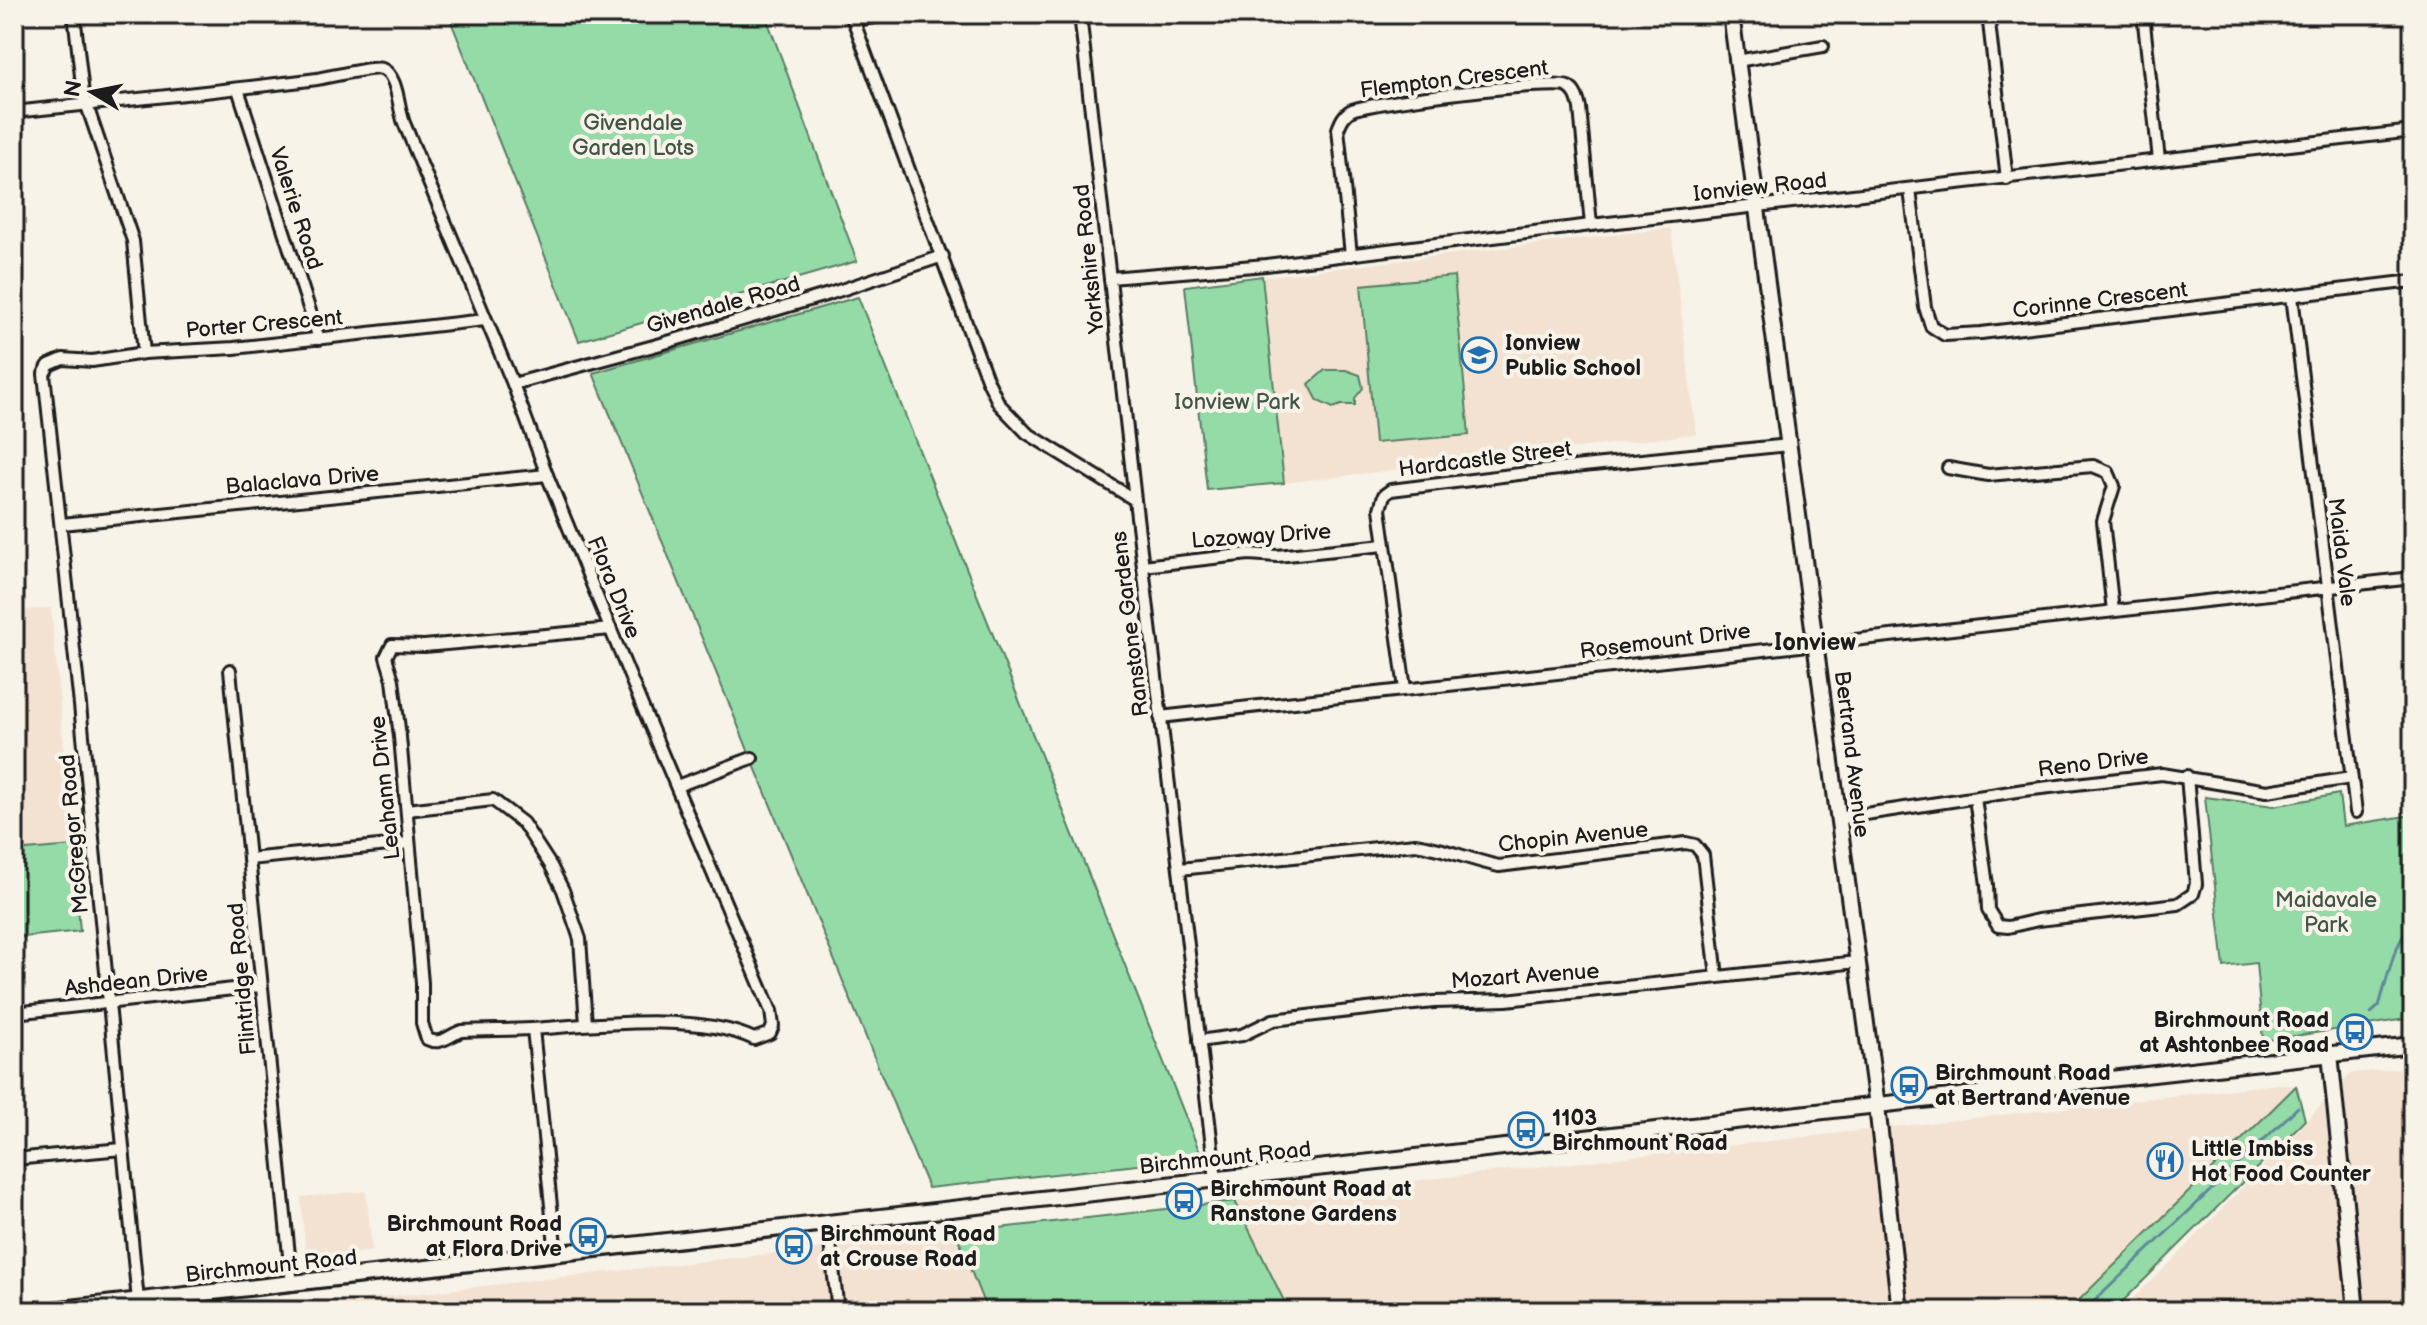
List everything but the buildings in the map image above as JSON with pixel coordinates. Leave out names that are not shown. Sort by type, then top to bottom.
[{"type":"main road","name":"Bertrand Avenue","points":[[1731,14],[1877,1106],[1900,1311]]},
{"type":"main road","name":"Birchmount Road","points":[[43,1311],[138,1301],[184,1304],[292,1285],[2413,1045]]},
{"type":"main road","points":[[2330,1054],[2356,1311]]},
{"type":"street","points":[[74,14],[81,82],[133,241],[144,353]]},
{"type":"street","points":[[852,17],[897,14]]},
{"type":"street","name":"Yorkshire Road","points":[[1080,14],[1135,500]]},
{"type":"street","points":[[1988,14],[2007,179]]},
{"type":"street","points":[[2143,14],[2159,160]]},
{"type":"street","name":"Ranstone Gardens","points":[[852,17],[999,404],[1027,433],[1135,500],[1216,1180]]},
{"type":"street","points":[[1737,61],[1823,46]]},
{"type":"street","name":"Flora Drive","points":[[14,112],[238,89],[343,75],[370,68],[386,70],[393,78],[404,123],[771,1011],[773,1026],[770,1033],[754,1039],[737,1031],[675,1024],[586,1024],[533,1029]]},
{"type":"street","name":"Flempton Crescent","points":[[1351,255],[1338,129],[1341,120],[1349,111],[1364,107],[1441,96],[1551,84],[1570,88],[1580,108],[1591,225]]},
{"type":"street","name":"Valerie Road","points":[[238,89],[319,339]]},
{"type":"street","name":"Ionview Road","points":[[1110,278],[1351,255],[2413,131]]},
{"type":"street","name":"Corinne Crescent","points":[[1910,190],[1925,307],[1931,326],[1945,335],[2413,281]]},
{"type":"street","name":"Givendale Road","points":[[513,384],[829,294],[943,256]]},
{"type":"street","name":"Maida Vale","points":[[2292,296],[2356,812]]},
{"type":"street","name":"Porter Crescent","points":[[49,365],[63,359],[92,361],[144,353],[319,339],[485,320]]},
{"type":"street","name":"McGregor Road","points":[[49,365],[44,380],[62,524],[138,1301]]},
{"type":"street","name":"Hardcastle Street","points":[[1405,689],[1384,545],[1381,501],[1391,490],[1789,445]]},
{"type":"street","points":[[1948,468],[1988,475],[2093,466],[2108,472],[2114,486],[2103,521],[2113,611]]},
{"type":"street","name":"Balaclava Drive","points":[[62,524],[547,475]]},
{"type":"street","name":"Lozoway Drive","points":[[1143,566],[1249,554],[1277,556],[1384,545]]},
{"type":"street","name":"Rosemount Drive","points":[[1160,717],[2413,578]]},
{"type":"street","name":"Leahann Drive","points":[[533,1029],[462,1031],[440,1042],[427,1039],[422,1023],[422,983],[407,810],[393,680],[386,657],[392,645],[424,646],[611,629]]},
{"type":"street","name":"Flintridge Road","points":[[230,670],[292,1285]]},
{"type":"street","points":[[677,786],[752,758]]},
{"type":"street","name":"Reno Drive","points":[[1839,818],[2162,774],[2267,791],[2351,778]]},
{"type":"street","points":[[1975,798],[1988,910],[1998,926],[2008,927],[2038,920],[2178,904],[2189,898],[2196,884],[2196,868],[2187,776]]},
{"type":"street","points":[[407,810],[493,800],[523,823],[563,890],[580,939],[586,1024]]},
{"type":"street","points":[[249,859],[409,843]]},
{"type":"street","name":"Chopin Avenue","points":[[1180,869],[1415,844],[1444,848],[1474,861],[1499,866],[1686,843],[1695,845],[1703,855],[1717,977]]},
{"type":"street","name":"Mozart Avenue","points":[[1199,1041],[1242,1035],[1273,1020],[1305,1016],[1434,1002],[1506,1000],[1857,962]]},
{"type":"street","name":"Ashdean Drive","points":[[14,1013],[261,986]]},
{"type":"street","points":[[533,1029],[556,1255]]},
{"type":"street","points":[[14,1159],[122,1149]]},
{"type":"street","points":[[828,1225],[838,1311]]},
{"type":"shaded area","name":"Ionview Public School","points":[[1671,228],[1696,434],[1284,483],[1262,277]]},
{"type":"shaded area","points":[[51,608],[73,846],[14,851],[14,611]]},
{"type":"shaded area","points":[[2413,1067],[2413,1311],[2120,1311],[2352,1073]]},
{"type":"shaded area","points":[[2278,1084],[2296,1086],[2068,1311],[1289,1311],[1235,1201]]},
{"type":"shaded area","points":[[366,1191],[372,1251],[306,1260],[301,1197]]},
{"type":"shaded area","points":[[956,1233],[987,1311],[259,1311]]},
{"type":"green space","name":"Givendale Garden Lots","points":[[448,14],[765,14],[857,261],[579,341]]},
{"type":"green space","name":"Ionview Park","points":[[1262,276],[1284,483],[1207,490],[1185,286]]},
{"type":"green space","points":[[1454,276],[1469,435],[1375,443],[1361,285]]},
{"type":"green space","points":[[858,297],[1202,1158],[928,1188],[593,373]]},
{"type":"green space","points":[[1325,370],[1346,370],[1360,375],[1363,388],[1355,398],[1355,405],[1333,408],[1318,401],[1309,384]]},
{"type":"green space","name":"Maidavale Park","points":[[2339,794],[2343,826],[2413,815],[2413,1018],[2263,1041],[2256,963],[2224,967],[2205,797],[2274,806]]},
{"type":"green space","points":[[73,846],[80,931],[14,938],[14,851]]},
{"type":"green space","points":[[2296,1086],[2305,1120],[2113,1311],[2068,1311]]},
{"type":"green space","points":[[1235,1201],[1289,1311],[987,1311],[956,1233]]},
{"type":"waterway","points":[[2371,1013],[2379,1006],[2394,954],[2413,916]]},
{"type":"waterway","points":[[2084,1311],[2298,1107]]},
{"type":"place","name":"Ionview Public School","points":[[1479,355]]},
{"type":"place","name":"Birchmount Road at Ashtonbee Road","points":[[2355,1032]]},
{"type":"place","name":"Birchmount Road at Bertrand Avenue","points":[[1909,1085]]},
{"type":"place","name":"1103 Birchmount Road","points":[[1526,1130]]},
{"type":"place","name":"Little Imbiss Hot Food Counter","points":[[2165,1161]]},
{"type":"place","name":"Birchmount Road at Ranstone Gardens","points":[[1184,1201]]},
{"type":"place","name":"Birchmount Road at Flora Drive","points":[[588,1236]]},
{"type":"place","name":"Birchmount Road at Crouse Road","points":[[794,1246]]},
{"type":"district","name":"Ionview","points":[[1815,642]]}]
